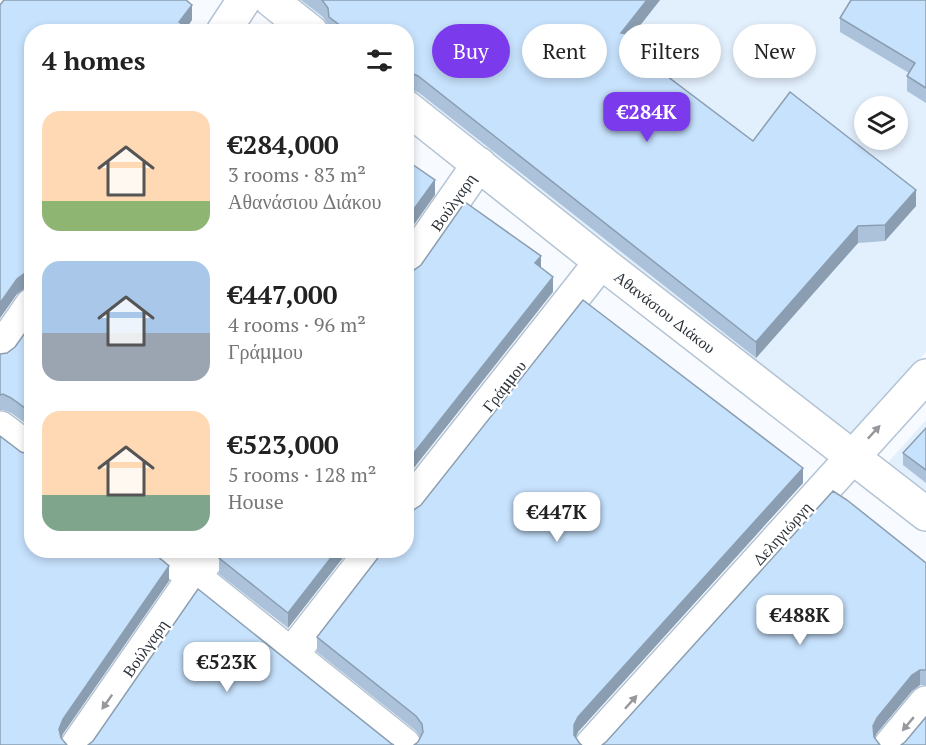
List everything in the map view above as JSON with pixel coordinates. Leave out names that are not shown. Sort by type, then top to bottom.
[{"type":"street","points":[[228,24],[244,0]]},
{"type":"street","points":[[271,0],[301,24]]},
{"type":"street","name":"Αθανάσιου Διάκου","points":[[414,112],[601,262],[926,514]]},
{"type":"street","name":"Βούλγαρη","points":[[414,257],[479,164]]},
{"type":"street","name":"Γράμμου","points":[[414,499],[601,262]]},
{"type":"street","points":[[0,351],[24,316]]},
{"type":"street","name":"Δεληγιώργη","points":[[592,745],[926,376]]},
{"type":"street","points":[[0,428],[24,446]]},
{"type":"street","points":[[170,558],[404,745]]},
{"type":"street","name":"Βούλγαρη","points":[[78,745],[207,558]]},
{"type":"street","points":[[291,655],[368,558]]},
{"type":"street","points":[[891,745],[926,703]]},
{"type":"shaded area","points":[[266,0],[926,0],[926,352],[843,442],[414,113],[414,24],[298,24]]},
{"type":"shaded area","points":[[926,420],[926,501],[883,468]]},
{"type":"building","points":[[4,0],[186,0],[192,5],[179,22],[182,24],[24,24],[24,274],[17,279],[0,303],[0,5]]},
{"type":"building","points":[[322,0],[647,0],[628,24],[619,24],[619,78],[670,78],[753,141],[790,92],[854,142],[854,150],[865,150],[916,190],[885,225],[858,226],[756,342],[414,74],[414,24],[338,24],[329,17],[328,8]]},
{"type":"building","points":[[851,0],[926,0],[926,88],[907,76],[915,63],[840,18]]},
{"type":"building","points":[[414,165],[435,180],[414,209]]},
{"type":"building","points":[[465,202],[541,256],[535,263],[553,277],[414,453],[414,270],[421,265]]},
{"type":"building","points":[[583,300],[803,468],[578,717],[574,725],[574,735],[582,745],[414,745],[423,732],[422,724],[416,716],[317,637],[378,558],[414,558],[414,510],[421,505]]},
{"type":"building","points":[[24,334],[24,407],[11,398],[0,395],[0,354],[7,353],[15,347]]},
{"type":"building","points":[[926,428],[926,470],[903,453]]},
{"type":"building","points":[[0,436],[24,453],[24,558],[160,558],[169,566],[63,719],[59,729],[61,738],[67,745],[0,745]]},
{"type":"building","points":[[833,491],[926,563],[926,670],[920,670],[912,675],[877,718],[873,726],[874,737],[880,745],[602,745],[606,742]]},
{"type":"building","points":[[219,558],[331,558],[288,613]]},
{"type":"building","points":[[198,589],[392,744],[394,745],[88,745]]},
{"type":"building","points":[[926,717],[926,745],[901,745],[905,742]]}]
